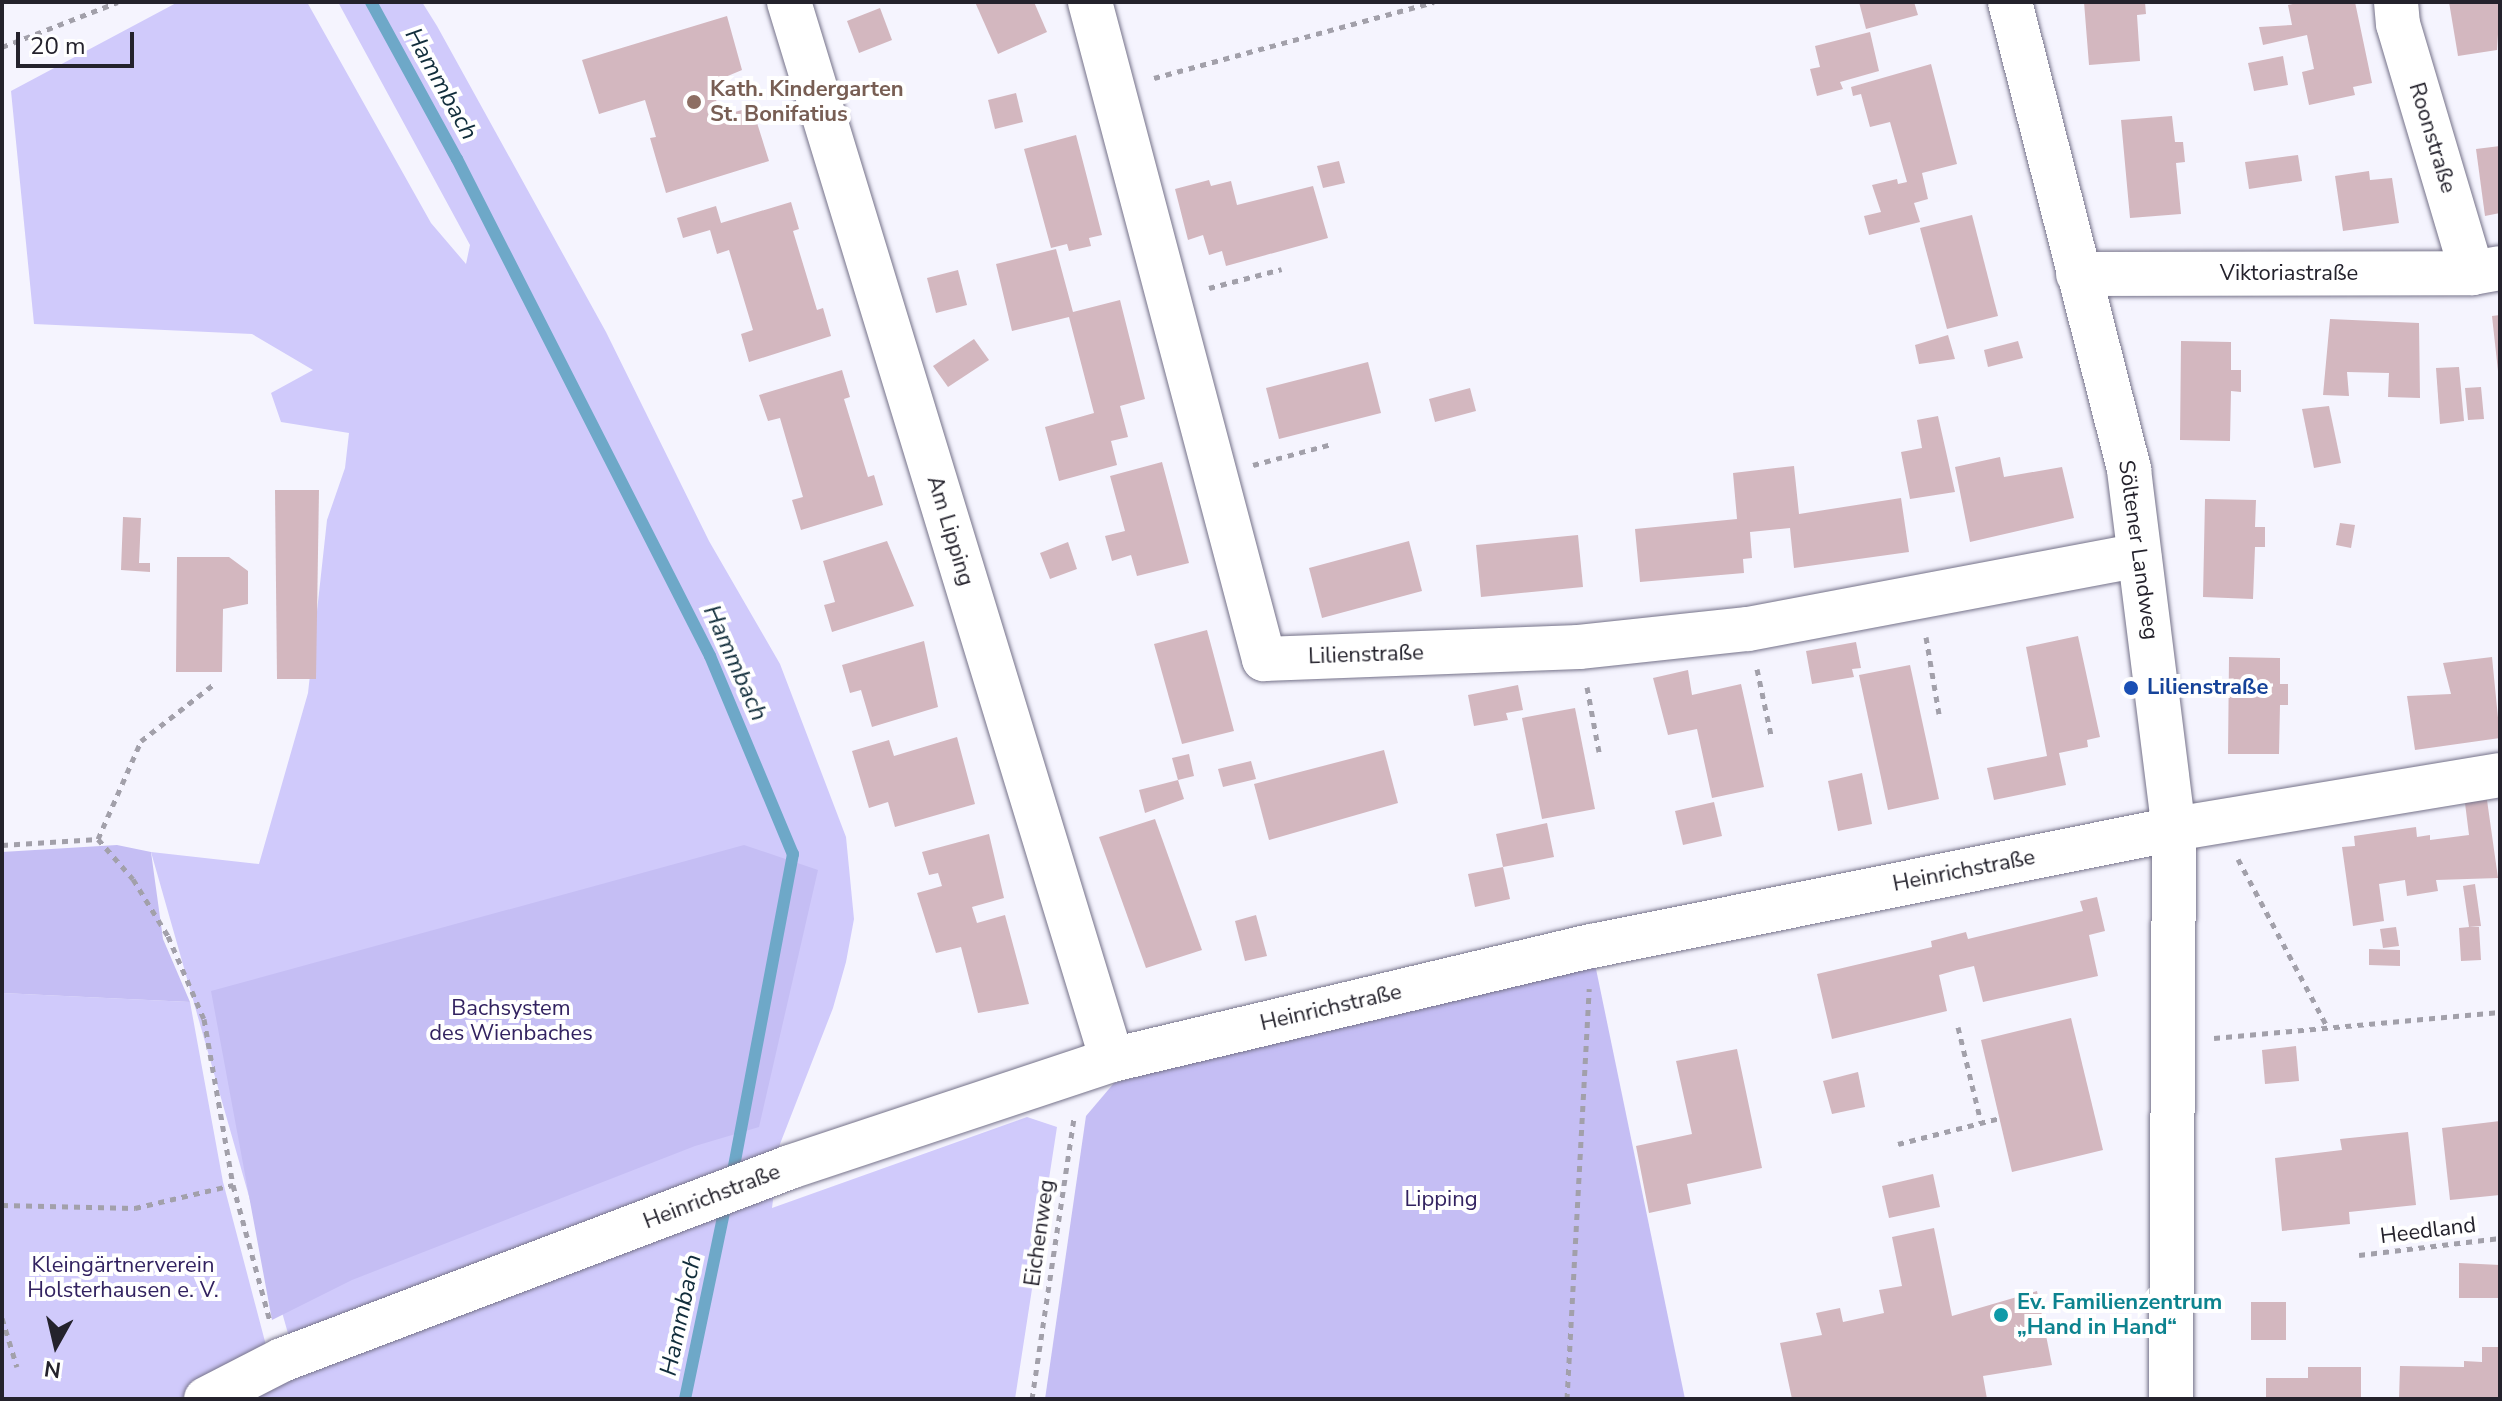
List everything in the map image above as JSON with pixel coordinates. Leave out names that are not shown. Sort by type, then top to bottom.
[{"type":"street","name":"Am Lipping","points":[[789,2],[1097,1066]]},
{"type":"street","name":"Lilienstraße","points":[[1090,2],[1264,659],[1579,647],[1748,629],[2139,555]]},
{"type":"street","name":"Söltener Landweg","points":[[2010,2],[2129,470],[2174,829],[2176,1042],[2171,1399]]},
{"type":"street","name":"Roonstraße","points":[[2396,2],[2398,24],[2486,271]]},
{"type":"street","name":"Viktoriastraße","points":[[2078,274],[2486,271]]},
{"type":"street","name":"Heinrichstraße","points":[[206,1399],[282,1360],[790,1167],[1097,1066],[1592,946],[2174,829],[2500,775]]},
{"type":"path","points":[[2,47],[118,2]]},
{"type":"path","points":[[1114,89],[1434,2]]},
{"type":"path","points":[[1170,298],[1282,269]]},
{"type":"path","points":[[1217,475],[1332,444]]},
{"type":"path","points":[[1919,596],[1939,714]]},
{"type":"path","points":[[1748,629],[1771,735]]},
{"type":"path","points":[[1579,647],[1599,752]]},
{"type":"path","points":[[98,839],[141,741],[214,684]]},
{"type":"path","points":[[2218,821],[2328,1028]]},
{"type":"path","points":[[2,845],[98,839]]},
{"type":"path","points":[[98,839],[133,879],[168,936],[204,1019],[233,1185],[282,1360]]},
{"type":"path","points":[[1567,1399],[1592,946]]},
{"type":"path","points":[[2176,1042],[2500,1012]]},
{"type":"path","points":[[1958,1027],[1981,1122]]},
{"type":"path","name":"Eichenweg","points":[[1032,1399],[1097,1066]]},
{"type":"path","points":[[1898,1144],[2000,1118]]},
{"type":"path","points":[[2,1205],[135,1208],[233,1185]]},
{"type":"path","name":"Heedland","points":[[2359,1255],[2500,1238]]},
{"type":"path","points":[[2,1318],[17,1367]]},
{"type":"green space","name":"Bachsystem des Wienbaches","points":[[178,2],[307,2],[431,223],[466,264],[470,245],[338,2],[422,2],[437,26],[606,332],[709,541],[780,664],[846,837],[854,919],[846,962],[833,1008],[780,1144],[772,1208],[1027,1117],[1057,1127],[1015,1399],[244,1399],[297,1365],[151,852],[259,864],[308,693],[327,520],[345,468],[349,433],[281,422],[271,393],[313,370],[252,334],[34,324],[11,91]]},
{"type":"green space","points":[[117,845],[151,852],[163,939],[190,1002],[2,993],[2,852]]},
{"type":"green space","points":[[744,845],[818,870],[759,1127],[695,1146],[352,1280],[272,1320],[211,991]]},
{"type":"green space","name":"Lipping","points":[[1595,964],[1685,1399],[1045,1399],[1086,1116],[1114,1083],[1459,991]]},
{"type":"green space","name":"Kleingärtnerverein Holsterhausen e. V.","points":[[2,993],[190,1002],[223,1182],[268,1353],[179,1399],[2,1399]]},
{"type":"building","points":[[975,2],[1034,2],[1047,32],[998,54]]},
{"type":"building","points":[[1859,2],[1914,2],[1918,15],[1866,29]]},
{"type":"building","points":[[2084,2],[2145,2],[2146,14],[2137,15],[2140,61],[2089,65]]},
{"type":"building","points":[[2355,2],[2372,83],[2353,87],[2355,95],[2309,105],[2302,72],[2314,69],[2307,35],[2263,45],[2259,27],[2292,25],[2288,5]]},
{"type":"building","points":[[2449,2],[2500,2],[2497,50],[2458,56]]},
{"type":"building","points":[[880,8],[892,40],[859,53],[847,21]]},
{"type":"building","points":[[727,16],[742,70],[711,83],[721,116],[752,107],[769,161],[666,193],[650,138],[656,137],[645,100],[599,114],[582,60]]},
{"type":"building","points":[[1870,32],[1879,71],[1840,82],[1843,89],[1817,96],[1810,69],[1820,67],[1815,46]]},
{"type":"building","points":[[2283,56],[2288,85],[2254,91],[2248,63]]},
{"type":"building","points":[[1931,64],[1957,164],[1922,173],[1928,199],[1914,203],[1920,222],[1869,235],[1864,216],[1881,212],[1872,185],[1897,179],[1898,184],[1907,182],[1890,122],[1870,127],[1861,94],[1853,96],[1851,87]]},
{"type":"building","points":[[1016,93],[1023,122],[995,129],[988,100]]},
{"type":"building","points":[[2172,116],[2175,142],[2183,142],[2185,162],[2176,163],[2181,214],[2130,218],[2121,120]]},
{"type":"building","points":[[1076,135],[1102,235],[1089,238],[1091,246],[1069,251],[1067,244],[1051,248],[1024,149]]},
{"type":"building","points":[[2500,146],[2500,213],[2485,216],[2476,149]]},
{"type":"building","points":[[2298,155],[2302,181],[2249,189],[2245,162]]},
{"type":"building","points":[[1339,161],[1345,183],[1323,188],[1317,166]]},
{"type":"building","points":[[2369,171],[2370,180],[2392,178],[2399,223],[2343,231],[2335,176]]},
{"type":"building","points":[[1209,180],[1211,186],[1231,181],[1237,205],[1313,186],[1328,238],[1226,266],[1222,251],[1209,255],[1203,235],[1188,240],[1175,189]]},
{"type":"building","points":[[791,202],[799,229],[793,231],[817,310],[823,308],[831,336],[749,362],[741,334],[753,330],[729,250],[717,254],[710,230],[683,238],[677,218],[716,206],[721,223]]},
{"type":"building","points":[[1972,215],[1998,316],[1947,329],[1920,228]]},
{"type":"building","points":[[1056,249],[1073,312],[1120,300],[1145,399],[1120,406],[1128,437],[1111,441],[1117,465],[1059,481],[1045,427],[1094,413],[1069,317],[1012,331],[996,264]]},
{"type":"building","points":[[958,270],[967,305],[936,313],[927,278]]},
{"type":"building","points":[[2500,315],[2500,371],[2498,371],[2492,316]]},
{"type":"building","points":[[2330,319],[2419,323],[2420,398],[2388,397],[2389,373],[2347,372],[2349,396],[2323,395]]},
{"type":"building","points":[[1948,335],[1955,359],[1919,364],[1915,345]]},
{"type":"building","points":[[974,339],[989,360],[948,387],[933,366]]},
{"type":"building","points":[[2018,341],[2023,358],[1988,367],[1984,350]]},
{"type":"building","points":[[2181,341],[2231,342],[2231,370],[2241,370],[2241,392],[2231,391],[2230,441],[2180,440]]},
{"type":"building","points":[[1368,362],[1381,413],[1279,439],[1266,388]]},
{"type":"building","points":[[2459,367],[2464,421],[2440,424],[2436,368]]},
{"type":"building","points":[[842,370],[850,397],[844,399],[868,477],[874,475],[883,505],[801,530],[792,500],[803,497],[780,418],[768,421],[759,395]]},
{"type":"building","points":[[2481,387],[2484,419],[2468,420],[2465,388]]},
{"type":"building","points":[[1470,388],[1476,411],[1435,422],[1429,399]]},
{"type":"building","points":[[2329,406],[2341,463],[2314,468],[2302,409]]},
{"type":"building","points":[[1938,416],[1955,492],[1910,499],[1901,452],[1922,448],[1917,420]]},
{"type":"building","points":[[2000,457],[2004,477],[2062,467],[2074,518],[1970,542],[1955,467]]},
{"type":"building","points":[[1162,462],[1189,563],[1137,576],[1131,555],[1112,561],[1105,536],[1125,531],[1110,476]]},
{"type":"building","points":[[1794,466],[1799,514],[1901,498],[1909,552],[1794,568],[1790,528],[1750,532],[1752,558],[1743,559],[1744,573],[1640,582],[1635,529],[1737,519],[1733,473]]},
{"type":"building","points":[[275,490],[319,490],[316,679],[277,679]]},
{"type":"building","points":[[2205,499],[2256,500],[2255,527],[2265,527],[2265,547],[2255,547],[2253,599],[2203,597]]},
{"type":"building","points":[[123,517],[141,518],[139,563],[150,563],[150,572],[121,570]]},
{"type":"building","points":[[2340,523],[2355,525],[2351,548],[2336,545]]},
{"type":"building","points":[[1578,535],[1583,587],[1481,597],[1476,545]]},
{"type":"building","points":[[887,541],[914,606],[832,632],[824,605],[835,602],[823,561]]},
{"type":"building","points":[[1409,541],[1422,591],[1322,618],[1309,568]]},
{"type":"building","points":[[1068,542],[1077,569],[1050,579],[1040,553]]},
{"type":"building","points":[[177,557],[229,557],[248,571],[248,604],[223,609],[222,672],[176,672]]},
{"type":"building","points":[[1207,630],[1234,731],[1182,744],[1154,644]]},
{"type":"building","points":[[2078,636],[2100,737],[2087,740],[2088,747],[2059,753],[2066,785],[1994,800],[1987,768],[2047,756],[2026,647]]},
{"type":"building","points":[[924,641],[938,707],[872,727],[861,690],[850,693],[842,665]]},
{"type":"building","points":[[1856,642],[1861,668],[1852,669],[1854,677],[1812,684],[1806,651]]},
{"type":"building","points":[[2229,657],[2280,658],[2280,684],[2288,684],[2288,705],[2280,705],[2279,754],[2228,754]]},
{"type":"building","points":[[2492,657],[2500,738],[2415,750],[2407,696],[2451,694],[2443,663]]},
{"type":"building","points":[[1910,665],[1939,799],[1888,810],[1859,675]]},
{"type":"building","points":[[1688,670],[1692,695],[1741,684],[1764,787],[1712,798],[1697,729],[1668,735],[1653,678]]},
{"type":"building","points":[[1518,685],[1523,710],[1506,713],[1508,720],[1474,726],[1468,695]]},
{"type":"building","points":[[1575,708],[1595,809],[1542,819],[1522,718]]},
{"type":"building","points":[[957,737],[975,804],[895,827],[888,802],[869,808],[852,751],[889,740],[894,756]]},
{"type":"building","points":[[1384,750],[1398,803],[1269,840],[1254,784]]},
{"type":"building","points":[[1189,754],[1194,776],[1178,780],[1172,758]]},
{"type":"building","points":[[1251,761],[1256,779],[1223,787],[1218,769]]},
{"type":"building","points":[[1862,773],[1872,824],[1838,831],[1828,781]]},
{"type":"building","points":[[1178,780],[1184,799],[1145,813],[1139,790]]},
{"type":"building","points":[[2487,800],[2498,878],[2436,880],[2438,891],[2407,896],[2405,880],[2379,884],[2384,921],[2353,926],[2342,847],[2355,846],[2354,836],[2416,827],[2417,837],[2430,835],[2430,840],[2469,835],[2465,803]]},
{"type":"building","points":[[1714,802],[1722,836],[1683,845],[1675,811]]},
{"type":"building","points":[[1155,819],[1202,950],[1146,968],[1099,837]]},
{"type":"building","points":[[1547,823],[1554,857],[1503,867],[1496,834]]},
{"type":"building","points":[[989,834],[1004,898],[972,907],[977,923],[1005,915],[1029,1004],[978,1013],[961,947],[936,953],[917,893],[942,886],[938,873],[929,875],[922,852]]},
{"type":"building","points":[[1503,867],[1510,899],[1475,907],[1468,874]]},
{"type":"building","points":[[2475,884],[2481,926],[2469,927],[2463,886]]},
{"type":"building","points":[[2097,897],[2105,931],[2089,935],[2098,976],[1983,1002],[1974,966],[1957,970],[1939,975],[1947,1011],[1832,1039],[1817,974],[1932,947],[1931,941],[1966,932],[1968,939],[2083,911],[2080,901]]},
{"type":"building","points":[[1256,915],[1267,956],[1245,961],[1235,921]]},
{"type":"building","points":[[2396,927],[2399,946],[2383,948],[2380,929]]},
{"type":"building","points":[[2479,927],[2481,960],[2461,961],[2459,928]]},
{"type":"building","points":[[2369,949],[2400,950],[2400,966],[2369,965]]},
{"type":"building","points":[[2071,1018],[2103,1150],[2012,1172],[1981,1040]]},
{"type":"building","points":[[2296,1046],[2299,1081],[2265,1084],[2262,1050]]},
{"type":"building","points":[[1737,1049],[1762,1168],[1687,1184],[1691,1204],[1649,1213],[1636,1146],[1692,1134],[1676,1061]]},
{"type":"building","points":[[1858,1072],[1865,1107],[1832,1114],[1823,1081]]},
{"type":"building","points":[[2500,1121],[2500,1195],[2450,1200],[2442,1128]]},
{"type":"building","points":[[2408,1132],[2416,1205],[2349,1212],[2350,1224],[2282,1231],[2275,1158],[2342,1150],[2340,1139]]},
{"type":"building","points":[[1933,1174],[1940,1207],[1889,1218],[1882,1186]]},
{"type":"building","name":"Ev. Familienzentrum „Hand in Hand“","points":[[1934,1228],[1952,1316],[2037,1291],[2052,1365],[1983,1376],[1987,1399],[1792,1399],[1780,1343],[1822,1335],[1816,1313],[1840,1308],[1843,1322],[1884,1313],[1879,1290],[1902,1286],[1892,1237]]},
{"type":"building","points":[[2459,1263],[2500,1265],[2500,1298],[2459,1298]]},
{"type":"building","points":[[2251,1302],[2286,1302],[2286,1340],[2251,1340]]},
{"type":"building","points":[[2482,1347],[2500,1347],[2500,1399],[2399,1399],[2400,1366],[2464,1367],[2464,1361],[2482,1362]]},
{"type":"building","points":[[2308,1367],[2361,1367],[2361,1399],[2266,1399],[2266,1378],[2308,1378]]},
{"type":"waterway","name":"Hammbach","points":[[371,2],[457,159],[710,656],[793,854],[731,1181]]},
{"type":"waterway","name":"Hammbach","points":[[685,1399],[726,1203]]},
{"type":"place","name":"Kath. Kindergarten St. Bonifatius","points":[[694,102]]},
{"type":"place","name":"Lilienstraße","points":[[2131,688]]},
{"type":"place","name":"Ev. Familienzentrum „Hand in Hand“","points":[[2001,1315]]}]
